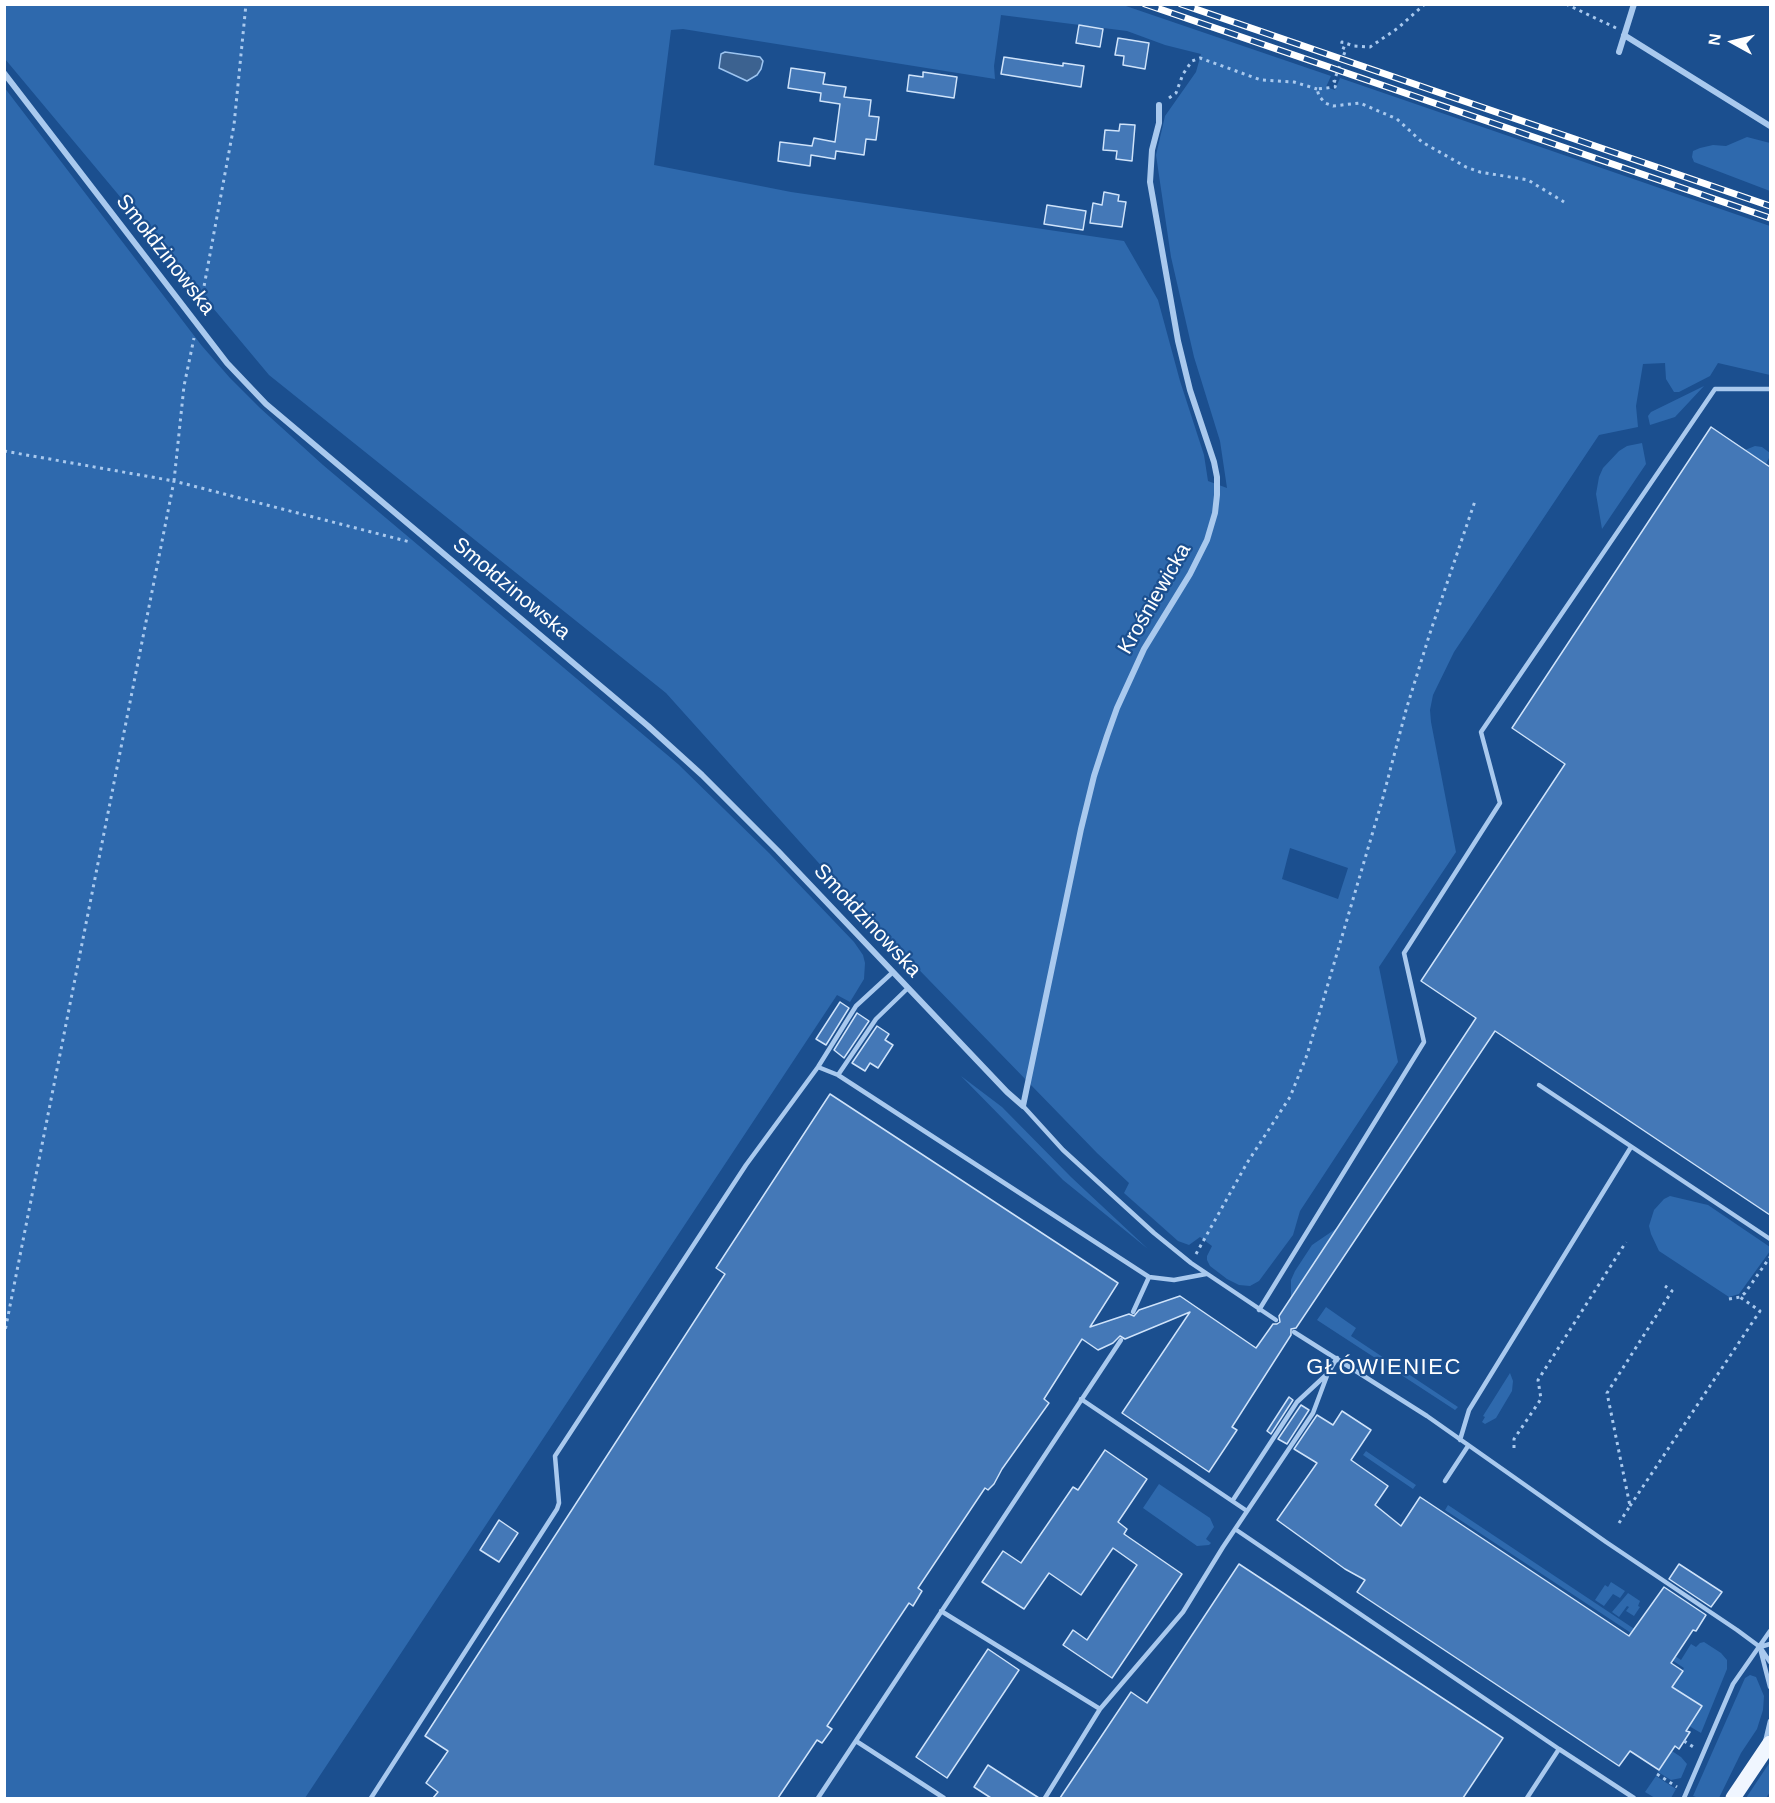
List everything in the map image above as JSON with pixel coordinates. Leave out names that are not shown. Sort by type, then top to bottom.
[{"type":"main road","points":[[1733,1798],[1770,1743]]},
{"type":"street","points":[[1619,52],[1634,4]]},
{"type":"street","points":[[1624,35],[1770,126]]},
{"type":"street","name":"Smołdzinowska","points":[[4,73],[227,363],[266,404],[648,726],[702,775],[1023,1106]]},
{"type":"street","name":"Krośniewicka","points":[[1023,1106],[1094,776],[1116,708],[1144,649],[1190,574],[1207,540],[1217,495],[1214,462],[1190,390],[1178,341],[1150,182],[1152,150],[1159,123],[1159,105]]},
{"type":"lane","points":[[1259,1310],[1425,1042],[1404,953],[1500,803],[1481,732],[1715,389],[1770,389]]},
{"type":"lane","points":[[371,1798],[558,1509],[555,1456],[746,1165],[818,1067],[856,1006],[893,972]]},
{"type":"lane","points":[[838,1075],[876,1019],[908,988]]},
{"type":"lane","points":[[818,1067],[838,1075],[1149,1277],[1174,1280],[1206,1274]]},
{"type":"lane","points":[[1539,1085],[1770,1239]]},
{"type":"lane","points":[[1023,1106],[1089,1175],[1191,1263],[1276,1320]]},
{"type":"lane","points":[[1460,1440],[1468,1410],[1631,1147]]},
{"type":"lane","points":[[1133,1312],[1149,1277]]},
{"type":"lane","points":[[1294,1332],[1460,1440],[1760,1647],[1770,1662]]},
{"type":"lane","points":[[818,1798],[1121,1340]]},
{"type":"lane","points":[[1045,1798],[1100,1709],[1183,1612],[1235,1529],[1313,1413],[1328,1373],[1337,1358]]},
{"type":"lane","points":[[1233,1500],[1297,1402],[1328,1373]]},
{"type":"lane","points":[[1082,1399],[1247,1511]]},
{"type":"lane","points":[[1445,1480],[1468,1446]]},
{"type":"lane","points":[[1235,1529],[1634,1798]]},
{"type":"lane","points":[[941,1611],[1100,1709]]},
{"type":"lane","points":[[1684,1798],[1733,1684],[1770,1631]]},
{"type":"lane","points":[[1760,1647],[1770,1644]]},
{"type":"lane","points":[[1760,1647],[1770,1688]]},
{"type":"lane","points":[[1755,1766],[1767,1737],[1770,1721]]},
{"type":"lane","points":[[856,1741],[944,1798]]},
{"type":"lane","points":[[1527,1798],[1559,1749]]},
{"type":"path","points":[[1159,105],[1176,93],[1183,74],[1192,61],[1200,58],[1261,80],[1294,82],[1317,89],[1335,87],[1337,82],[1334,81],[1346,49],[1341,47],[1342,42],[1354,46],[1370,47],[1398,28],[1425,4]]},
{"type":"path","points":[[1566,4],[1624,35]]},
{"type":"path","points":[[1317,89],[1325,103],[1333,106],[1360,103],[1397,119],[1422,142],[1466,167],[1480,172],[1528,180],[1564,202]]},
{"type":"path","points":[[4,1336],[174,481],[438,549]]},
{"type":"path","points":[[1191,1263],[1247,1163],[1290,1097],[1307,1054],[1382,801],[1406,710],[1475,501]]},
{"type":"path","points":[[1514,1448],[1514,1439],[1541,1399],[1538,1380],[1626,1242]]},
{"type":"path","points":[[1729,1299],[1740,1297],[1745,1293],[1770,1257]]},
{"type":"path","points":[[1630,1506],[1607,1393],[1672,1291],[1665,1286]]},
{"type":"path","points":[[1619,1523],[1760,1311],[1740,1297]]},
{"type":"path","points":[[1684,1741],[1696,1749]]},
{"type":"path","points":[[1657,1774],[1679,1788]]},
{"type":"shaded area","points":[[4,5],[1123,5],[1331,76],[1326,87],[1335,90],[1340,78],[1770,226],[1770,375],[1718,363],[1710,376],[1679,392],[1674,392],[1666,379],[1665,363],[1643,364],[1636,406],[1638,427],[1599,435],[1454,652],[1433,695],[1430,710],[1456,852],[1379,967],[1398,1062],[1300,1211],[1293,1235],[1259,1281],[1250,1286],[1239,1285],[1210,1266],[1207,1256],[1212,1246],[1200,1237],[1189,1245],[1178,1241],[1124,1193],[1129,1183],[1097,1153],[861,910],[666,693],[269,375],[5,59]],"holes":[[[1001,15],[1127,31],[1165,45],[1201,54],[1196,72],[1165,116],[1156,155],[1171,257],[1194,357],[1220,441],[1227,488],[1208,481],[1204,455],[1180,381],[1158,300],[1124,241],[791,192],[654,165],[671,30],[683,29],[995,79],[994,66]],[[1290,848],[1348,868],[1338,899],[1282,879]]]},
{"type":"shaded area","points":[[725,52],[760,57],[763,61],[761,69],[757,75],[747,81],[719,68],[721,54]]},
{"type":"shaded area","points":[[4,87],[202,346],[230,378],[323,465],[678,764],[769,853],[854,942],[863,955],[865,963],[864,979],[850,1002],[837,995],[305,1798],[5,1798]]},
{"type":"shaded area","points":[[1747,137],[1770,143],[1770,191],[1694,162],[1693,151],[1713,145],[1726,146]]},
{"type":"shaded area","points":[[1704,386],[1675,417],[1650,425],[1648,416],[1651,412]]},
{"type":"shaded area","points":[[1642,443],[1646,464],[1602,529],[1596,494],[1603,468],[1619,451],[1627,446]]},
{"type":"shaded area","points":[[1755,446],[1762,447],[1770,453],[1766,464],[1745,450]]},
{"type":"shaded area","points":[[961,1076],[1002,1107],[1071,1177],[1148,1249],[1063,1180]]},
{"type":"shaded area","points":[[1670,1196],[1708,1205],[1770,1247],[1770,1251],[1739,1294],[1729,1297],[1659,1251],[1649,1226],[1654,1210]]},
{"type":"shaded area","points":[[1337,1228],[1291,1297],[1291,1280],[1312,1245]]},
{"type":"shaded area","points":[[1326,1307],[1356,1328],[1351,1336],[1458,1407],[1455,1410],[1317,1320]]},
{"type":"shaded area","points":[[1510,1373],[1513,1381],[1512,1391],[1496,1418],[1485,1424],[1482,1422],[1485,1417],[1483,1416]]},
{"type":"shaded area","points":[[1366,1451],[1416,1485],[1413,1489],[1363,1455]]},
{"type":"shaded area","points":[[1159,1484],[1210,1518],[1214,1527],[1206,1539],[1211,1543],[1209,1545],[1197,1546],[1143,1508]]},
{"type":"shaded area","points":[[1448,1505],[1681,1660],[1691,1644],[1696,1647],[1704,1642],[1721,1653],[1727,1660],[1727,1669],[1701,1733],[1689,1726],[1702,1706],[1672,1687],[1684,1668],[1445,1510]]},
{"type":"shaded area","points":[[1611,1582],[1625,1591],[1620,1598],[1613,1594],[1604,1606],[1595,1600],[1605,1585],[1608,1587]]},
{"type":"shaded area","points":[[1628,1593],[1640,1601],[1638,1606],[1640,1607],[1634,1616],[1626,1611],[1629,1607],[1627,1606],[1619,1617],[1612,1612]]},
{"type":"shaded area","points":[[1750,1675],[1756,1677],[1764,1696],[1763,1710],[1757,1729],[1741,1753],[1719,1798],[1693,1796],[1745,1678]]},
{"type":"shaded area","points":[[1672,1751],[1687,1764],[1681,1778],[1671,1780],[1658,1772]]},
{"type":"shaded area","points":[[1770,1762],[1770,1792],[1766,1798],[1746,1798]]},
{"type":"shaded area","points":[[1656,1776],[1676,1789],[1671,1798],[1655,1798],[1645,1792]]},
{"type":"building","points":[[1079,25],[1103,29],[1100,47],[1076,43]]},
{"type":"building","points":[[1118,38],[1149,43],[1145,69],[1123,65],[1124,56],[1115,55]]},
{"type":"building","points":[[1004,57],[1063,66],[1063,63],[1084,66],[1081,87],[1001,74]]},
{"type":"building","points":[[791,68],[825,73],[823,84],[846,87],[844,97],[871,100],[869,116],[879,117],[876,140],[866,139],[864,155],[836,151],[835,159],[811,155],[810,166],[778,161],[780,142],[812,146],[814,138],[835,142],[840,104],[820,101],[821,93],[788,88]]},
{"type":"building","points":[[923,72],[957,77],[954,98],[907,91],[909,75],[923,77]]},
{"type":"building","points":[[1120,124],[1135,125],[1132,161],[1116,159],[1117,151],[1103,150],[1105,130],[1119,131]]},
{"type":"building","points":[[1104,192],[1119,195],[1118,201],[1126,202],[1122,227],[1090,223],[1093,203],[1102,205]]},
{"type":"building","points":[[1047,205],[1086,211],[1083,230],[1044,224]]},
{"type":"building","points":[[1711,427],[1770,467],[1770,1215],[1495,1031],[1296,1328],[1291,1329],[1291,1335],[1232,1427],[1237,1430],[1209,1472],[1122,1413],[1190,1312],[1125,1339],[1120,1336],[1113,1343],[1098,1350],[1082,1339],[1044,1399],[1049,1403],[1002,1469],[994,1484],[988,1490],[985,1488],[918,1588],[922,1591],[913,1606],[909,1603],[827,1726],[832,1729],[822,1743],[817,1740],[778,1798],[433,1798],[438,1792],[426,1783],[448,1751],[425,1736],[725,1274],[716,1268],[830,1094],[1118,1283],[1090,1327],[1129,1314],[1134,1316],[1139,1310],[1180,1296],[1256,1348],[1273,1324],[1280,1322],[1279,1316],[1476,1018],[1421,981],[1565,764],[1512,728]]},
{"type":"building","points":[[840,1002],[849,1008],[826,1045],[816,1039]]},
{"type":"building","points":[[857,1013],[869,1021],[844,1058],[834,1050]]},
{"type":"building","points":[[877,1026],[889,1034],[885,1040],[893,1045],[878,1068],[870,1063],[865,1071],[852,1063]]},
{"type":"building","points":[[1289,1397],[1293,1400],[1271,1434],[1267,1431]]},
{"type":"building","points":[[1301,1405],[1309,1410],[1287,1444],[1278,1439]]},
{"type":"building","points":[[1342,1411],[1371,1430],[1351,1460],[1388,1486],[1375,1505],[1401,1526],[1420,1497],[1629,1636],[1664,1587],[1706,1615],[1671,1663],[1683,1671],[1672,1687],[1702,1706],[1686,1731],[1690,1732],[1679,1749],[1675,1746],[1659,1770],[1630,1751],[1619,1766],[1357,1592],[1365,1580],[1345,1569],[1277,1520],[1317,1463],[1294,1449],[1317,1415],[1333,1425]]},
{"type":"building","points":[[1105,1450],[1147,1479],[1118,1522],[1127,1529],[1124,1534],[1182,1574],[1112,1678],[1063,1645],[1073,1630],[1087,1640],[1137,1565],[1113,1548],[1081,1595],[1049,1573],[1024,1609],[982,1582],[1003,1551],[1021,1563],[1073,1487],[1078,1490]]},
{"type":"building","points":[[499,1520],[518,1533],[499,1562],[480,1550]]},
{"type":"building","points":[[1239,1564],[1503,1738],[1463,1798],[1060,1798],[1131,1692],[1147,1703]]},
{"type":"building","points":[[1679,1564],[1722,1592],[1711,1607],[1669,1579]]},
{"type":"building","points":[[988,1649],[1019,1670],[947,1778],[916,1757]]},
{"type":"building","points":[[988,1765],[1039,1798],[991,1798],[974,1787]]},
{"type":"railway","points":[[1145,4],[1770,218]]},
{"type":"railway","points":[[1181,4],[1770,206]]},
{"type":"district","name":"GŁÓWIENIEC","points":[[1384,1368]]}]
